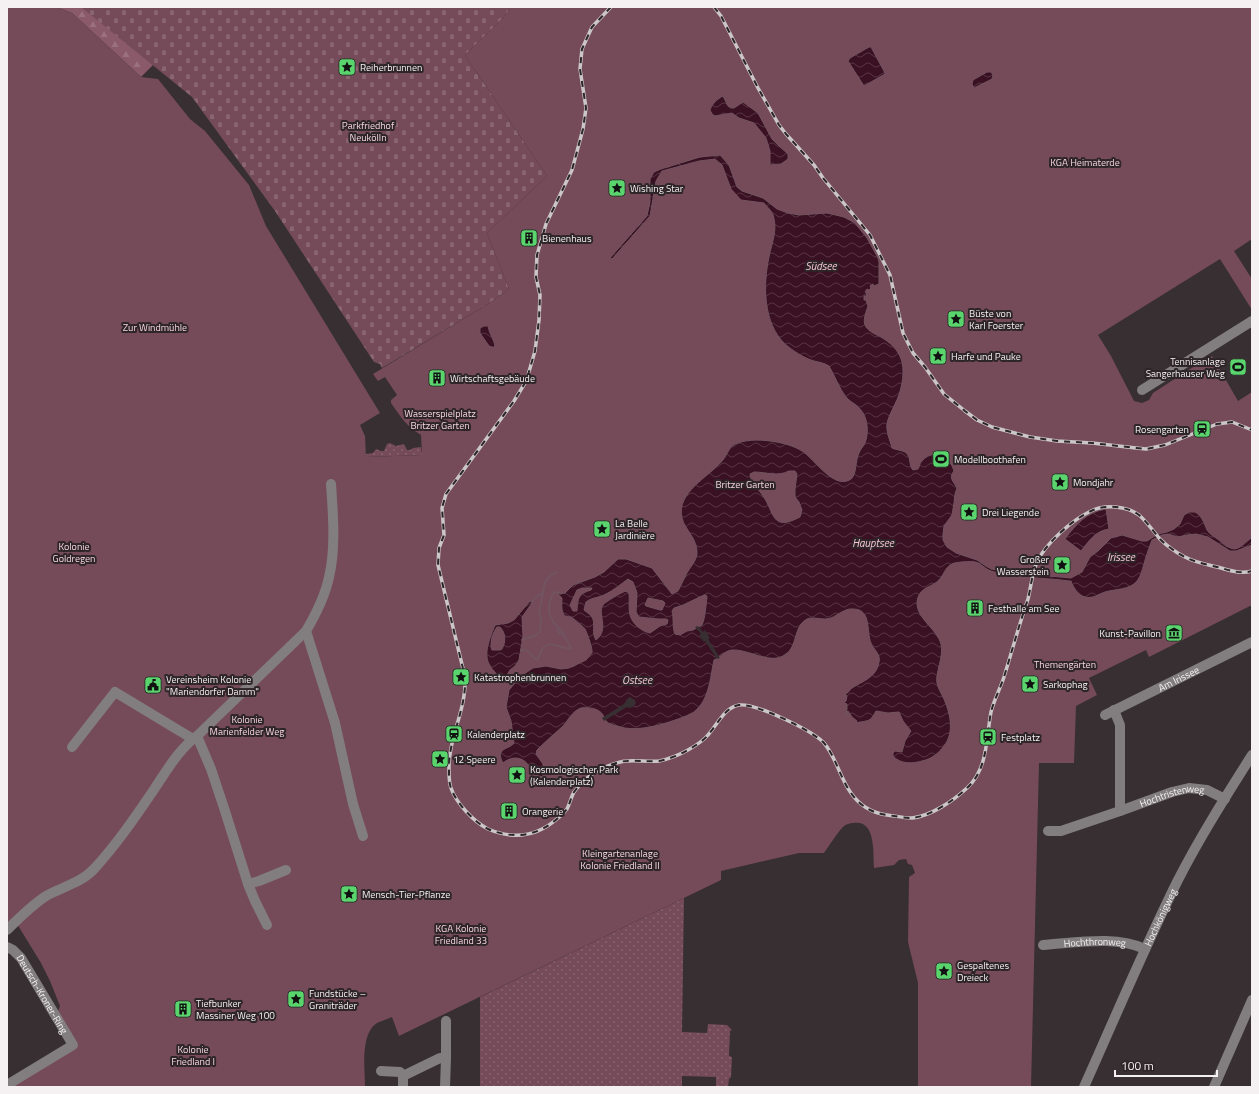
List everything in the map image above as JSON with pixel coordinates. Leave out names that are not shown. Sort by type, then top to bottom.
[{"type":"street","points":[[1142,390],[1252,321]]},
{"type":"street","points":[[7,930],[26,911],[46,896],[84,877],[93,870],[126,829],[186,745],[306,631],[324,596],[329,577],[332,557],[331,484]]},
{"type":"street","points":[[306,631],[335,722],[353,804],[362,836]]},
{"type":"street","name":"Am Irissee","points":[[1120,811],[1120,725],[1109,712],[1252,642]]},
{"type":"street","points":[[72,747],[115,692],[195,738],[211,769],[248,884],[267,924]]},
{"type":"street","name":"Hochkönigweg","points":[[1084,1087],[1145,949],[1180,877],[1224,799],[1252,755]]},
{"type":"street","name":"Hochtristenweg","points":[[1048,831],[1061,831],[1172,792],[1189,788],[1207,790],[1224,799]]},
{"type":"street","points":[[248,884],[286,870]]},
{"type":"street","name":"Hochthronweg","points":[[1043,945],[1111,942],[1129,943],[1145,949]]},
{"type":"street","name":"Deutsch-Kroner-Ring","points":[[7,948],[13,950],[21,958],[73,1045],[7,1086]]},
{"type":"street","points":[[1214,1087],[1252,1000]]},
{"type":"street","points":[[445,1087],[446,1021]]},
{"type":"street","points":[[403,1076],[440,1058],[446,1058]]},
{"type":"street","points":[[380,1071],[400,1072],[403,1076],[403,1087]]},
{"type":"green space","points":[[7,7],[56,7],[72,13],[141,77],[158,79],[190,119],[205,131],[249,185],[266,226],[380,413],[360,425],[365,436],[366,457],[422,455],[421,435],[408,425],[391,403],[391,400],[397,395],[385,377],[378,381],[373,374],[488,304],[509,289],[487,233],[547,176],[465,55],[503,18],[511,7],[1252,7],[1252,239],[1234,251],[1252,279],[1252,310],[1220,259],[1098,335],[1111,356],[1134,401],[1142,403],[1149,400],[1153,393],[1212,356],[1238,401],[1252,392],[1252,605],[1149,657],[1146,650],[1089,678],[1097,695],[1076,706],[1074,763],[1039,763],[1031,1087],[918,1087],[918,983],[908,942],[909,877],[915,873],[912,865],[908,864],[906,859],[899,860],[894,865],[874,868],[873,846],[870,832],[861,823],[854,823],[843,827],[824,853],[799,853],[721,871],[721,880],[399,1036],[392,1017],[377,1023],[368,1035],[366,1043],[364,1062],[365,1087],[9,1087],[76,1046],[57,1014],[60,1006],[41,963],[14,919],[7,924]]},
{"type":"green space","points":[[56,7],[99,7],[163,55],[141,77],[72,13]]},
{"type":"green space","name":"Parkfriedhof Neukölln","points":[[81,7],[511,7],[503,18],[465,55],[547,176],[487,233],[509,289],[488,304],[382,368],[380,364],[374,362],[275,211],[192,97]]},
{"type":"green space","points":[[390,443],[396,446],[404,444],[407,450],[421,447],[422,455],[366,457],[366,454],[373,453],[376,449],[384,451],[387,444]]},
{"type":"green space","points":[[684,898],[682,1032],[707,1033],[708,1024],[727,1025],[732,1030],[730,1031],[729,1056],[732,1057],[731,1077],[729,1079],[728,1087],[716,1087],[716,1077],[682,1076],[682,1087],[480,1087],[480,997]]},
{"type":"water","points":[[871,47],[885,74],[864,86],[848,61],[850,58]]},
{"type":"water","points":[[987,72],[991,72],[993,75],[992,79],[974,88],[972,84],[973,80]]},
{"type":"water","points":[[723,96],[728,106],[731,108],[734,108],[743,102],[758,113],[772,139],[788,154],[788,159],[781,164],[770,165],[770,151],[766,138],[754,123],[739,118],[732,113],[715,116],[712,114],[710,110],[712,105]]},
{"type":"water","points":[[720,155],[729,165],[737,187],[742,191],[763,198],[777,209],[799,215],[827,213],[844,217],[855,223],[867,238],[878,258],[879,284],[874,286],[873,284],[870,286],[871,288],[869,290],[867,289],[865,292],[867,293],[866,296],[864,296],[864,300],[866,300],[868,306],[864,322],[870,331],[883,338],[894,347],[901,358],[903,367],[901,389],[889,416],[887,427],[888,436],[892,448],[903,451],[907,454],[913,470],[918,469],[920,463],[925,458],[935,454],[942,455],[948,459],[951,464],[954,471],[952,473],[953,482],[957,488],[952,515],[944,526],[943,540],[947,547],[956,553],[977,560],[991,569],[1015,573],[1071,578],[1082,572],[1090,557],[1111,538],[1122,535],[1147,541],[1158,534],[1174,529],[1180,524],[1184,515],[1189,512],[1195,512],[1210,533],[1232,549],[1239,548],[1251,538],[1252,545],[1236,551],[1230,551],[1208,537],[1196,534],[1178,537],[1168,534],[1162,535],[1152,540],[1140,575],[1134,584],[1126,588],[1105,592],[1091,597],[1085,597],[1078,593],[1071,581],[1000,574],[974,562],[953,563],[946,569],[936,583],[922,591],[917,603],[920,614],[936,634],[941,644],[942,649],[937,683],[948,709],[950,722],[949,735],[944,746],[934,756],[925,760],[914,763],[906,763],[899,761],[893,756],[895,751],[902,752],[905,741],[911,731],[903,721],[899,712],[888,713],[876,711],[870,719],[856,723],[857,721],[848,711],[846,716],[847,704],[844,703],[847,696],[845,694],[872,675],[878,667],[879,659],[878,654],[871,643],[866,617],[859,610],[850,609],[828,619],[807,619],[799,626],[792,647],[785,655],[779,658],[766,658],[739,650],[732,650],[714,660],[708,690],[702,704],[691,714],[655,726],[635,729],[608,723],[602,713],[597,710],[581,708],[575,711],[562,727],[537,750],[536,754],[543,764],[543,777],[531,774],[528,765],[521,759],[512,758],[503,763],[500,755],[501,752],[514,743],[511,721],[506,707],[509,690],[524,674],[533,668],[546,666],[561,669],[569,668],[586,660],[592,653],[591,645],[585,629],[571,617],[565,616],[562,609],[562,598],[558,594],[565,593],[573,585],[604,572],[618,559],[626,559],[652,568],[672,594],[678,591],[697,554],[696,544],[682,518],[681,509],[684,500],[695,486],[725,458],[732,446],[747,441],[757,440],[787,444],[802,451],[831,477],[838,481],[845,482],[853,477],[858,456],[865,443],[867,430],[865,416],[858,407],[848,399],[839,386],[829,366],[806,358],[785,344],[772,325],[766,303],[766,279],[775,231],[773,215],[771,210],[764,203],[741,200],[731,189],[722,165],[715,159],[699,161],[662,171],[656,181],[650,216],[612,259],[610,258],[647,216],[650,202],[650,179],[654,172],[700,157]],"holes":[[[795,471],[797,474],[795,497],[802,510],[800,517],[784,522],[779,521],[772,514],[767,502],[753,483],[750,474],[754,472],[776,474]],[[628,579],[633,582],[637,593],[636,612],[639,617],[666,619],[668,620],[667,624],[660,626],[650,633],[638,627],[630,615],[629,593],[626,591],[603,605],[601,613],[603,626],[600,636],[596,640],[593,620],[584,610],[586,602],[615,589]],[[582,588],[592,588],[581,595],[578,600],[577,611],[573,611],[570,605],[577,590]],[[704,595],[707,597],[705,616],[702,625],[680,635],[675,634],[674,631],[672,611],[674,608]],[[648,598],[663,601],[665,603],[662,610],[645,605]]]},
{"type":"water","points":[[488,326],[495,346],[494,348],[489,346],[480,333],[480,328]]},
{"type":"water","points":[[1106,509],[1109,529],[1096,534],[1081,551],[1065,539],[1073,528],[1082,520],[1093,513]]},
{"type":"water","points":[[530,601],[532,602],[522,617],[523,636],[519,660],[505,678],[497,684],[497,676],[487,659],[488,644],[495,625],[508,623],[514,620]],"holes":[[[497,627],[502,629],[505,641],[502,649],[492,650],[491,641],[494,632]]]},
{"type":"pier","points":[[698,626],[703,632],[705,630],[710,638],[708,639],[720,658],[717,659],[705,641],[704,642],[699,636],[701,634],[695,627]]},
{"type":"pier","points":[[630,697],[635,700],[636,703],[634,706],[630,708],[627,707],[604,721],[602,718],[624,704]]},
{"type":"waterway","points":[[522,640],[540,632],[541,620],[539,613],[545,582],[550,576],[557,572]]},
{"type":"waterway","points":[[521,650],[528,652],[537,660],[546,645],[549,644],[564,648],[571,648],[562,630],[552,619],[549,611],[554,592],[559,593]]},
{"type":"waterway","points":[[532,602],[536,597],[543,593]]},
{"type":"waterway","points":[[557,626],[559,633],[563,634]]},
{"type":"railway","points":[[611,7],[592,27],[582,49],[580,69],[586,108],[583,129],[572,170],[546,224],[537,255],[536,277],[540,295],[539,320],[535,351],[528,375],[514,401],[446,494],[442,508],[444,535],[439,548],[438,565],[465,677],[465,689],[461,712],[449,758],[449,779],[453,794],[471,817],[488,829],[507,834],[525,834],[542,829],[564,813],[577,788],[595,772],[615,763],[631,761],[659,761],[681,754],[704,739],[725,713],[734,706],[739,705],[758,708],[770,713],[797,725],[818,738],[828,749],[851,793],[858,802],[867,808],[876,813],[887,815],[909,818],[919,817],[934,811],[955,798],[967,788],[979,772],[983,763],[991,712],[1004,677],[1028,599],[1035,566],[1041,555],[1053,540],[1076,520],[1091,511],[1103,507],[1122,508],[1139,515],[1163,542],[1189,559],[1233,571],[1252,571]]},
{"type":"railway","points":[[714,7],[721,16],[779,125],[814,165],[870,235],[890,275],[903,333],[913,353],[944,394],[965,411],[977,420],[992,427],[1030,437],[1057,441],[1146,449],[1165,445],[1217,424],[1232,422],[1252,430]]},
{"type":"place","name":"Reiherbrunnen","points":[[347,67]]},
{"type":"place","name":"Wishing Star","points":[[617,188]]},
{"type":"place","name":"Bienenhaus","points":[[529,238]]},
{"type":"place","name":"Büste von Karl Foerster","points":[[956,319]]},
{"type":"place","name":"Harfe und Pauke","points":[[938,356]]},
{"type":"place","name":"Tennisanlage Sangerhauser Weg","points":[[1238,367]]},
{"type":"place","name":"Wirtschaftsgebäude","points":[[437,378]]},
{"type":"place","name":"Rosengarten","points":[[1202,429]]},
{"type":"place","name":"Modellboothafen","points":[[941,459]]},
{"type":"place","name":"Mondjahr","points":[[1060,482]]},
{"type":"place","name":"Drei Liegende","points":[[969,512]]},
{"type":"place","name":"La Belle Jardinière","points":[[602,529]]},
{"type":"place","name":"Großer Wasserstein","points":[[1062,565]]},
{"type":"place","name":"Festhalle am See","points":[[975,608]]},
{"type":"place","name":"Kunst-Pavillon","points":[[1174,633]]},
{"type":"place","name":"Katastrophenbrunnen","points":[[461,677]]},
{"type":"place","name":"Sarkophag","points":[[1030,684]]},
{"type":"place","name":"Vereinsheim Kolonie \"Mariendorfer Damm\"","points":[[153,685]]},
{"type":"place","name":"Kalenderplatz","points":[[454,734]]},
{"type":"place","name":"Festplatz","points":[[988,737]]},
{"type":"place","name":"12 Speere","points":[[440,759]]},
{"type":"place","name":"Kosmologischer Park (Kalenderplatz)","points":[[517,775]]},
{"type":"place","name":"Orangerie","points":[[509,811]]},
{"type":"place","name":"Mensch-Tier-Pflanze","points":[[349,894]]},
{"type":"place","name":"Gespaltenes Dreieck","points":[[944,971]]},
{"type":"place","name":"Fundstücke – Graniträder","points":[[296,999]]},
{"type":"place","name":"Tiefbunker Massiner Weg 100","points":[[183,1009]]},
{"type":"park label","name":"KGA Heimaterde","points":[[1085,162]]},
{"type":"park label","name":"Zur Windmühle","points":[[155,327]]},
{"type":"park label","name":"Wasserspielplatz Britzer Garten","points":[[440,418]]},
{"type":"park label","name":"Britzer Garten","points":[[745,484]]},
{"type":"park label","name":"Kolonie Goldregen","points":[[74,552]]},
{"type":"park label","name":"Themengärten","points":[[1065,664]]},
{"type":"park label","name":"Kolonie Marienfelder Weg","points":[[247,724]]},
{"type":"park label","name":"Kleingartenanlage Kolonie Friedland II","points":[[620,858]]},
{"type":"park label","name":"KGA Kolonie Friedland 33","points":[[461,934]]},
{"type":"park label","name":"Kolonie Friedland I","points":[[193,1054]]},
{"type":"water label","name":"Südsee","points":[[821,266]]},
{"type":"water label","name":"Hauptsee","points":[[873,543]]},
{"type":"water label","name":"Irissee","points":[[1121,557]]},
{"type":"water label","name":"Ostsee","points":[[637,680]]}]
